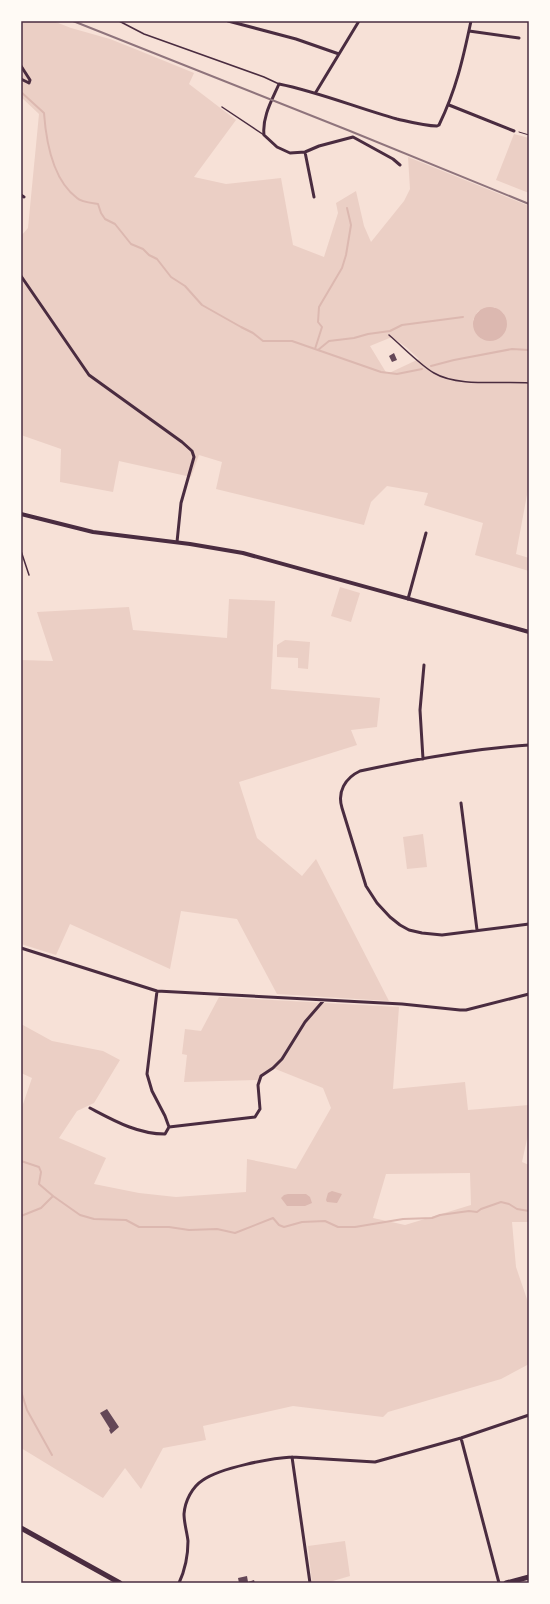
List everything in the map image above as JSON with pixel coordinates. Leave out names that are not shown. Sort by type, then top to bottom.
[{"type":"main road","points":[[21,1528],[120,1583]]},
{"type":"main road","points":[[506,1583],[529,1577]]},
{"type":"street","points":[[228,21],[288,37],[339,54]]},
{"type":"street","points":[[316,92],[359,21]]},
{"type":"street","points":[[400,165],[394,158],[353,137],[319,146],[305,152],[286,152],[277,147],[264,134],[264,125],[268,109],[276,90],[279,84],[316,92],[373,112],[412,123],[434,126],[439,125],[449,105],[461,70],[471,21]]},
{"type":"street","points":[[469,31],[519,38]]},
{"type":"street","points":[[21,66],[30,80],[29,82],[21,79]]},
{"type":"street","points":[[449,105],[514,131]]},
{"type":"street","points":[[305,152],[314,197]]},
{"type":"street","points":[[21,276],[89,375],[182,442],[192,451],[194,457],[181,503],[177,542]]},
{"type":"street","points":[[21,514],[93,532],[233,550],[529,632]]},
{"type":"street","points":[[408,599],[426,533]]},
{"type":"street","points":[[423,759],[420,710],[424,665]]},
{"type":"street","points":[[529,746],[491,748],[360,771],[353,775],[345,784],[341,792],[340,802],[366,886],[377,904],[400,925],[409,930],[442,935],[529,924]]},
{"type":"street","points":[[461,803],[477,930]]},
{"type":"street","points":[[21,948],[157,991],[402,1004],[466,1010],[529,994]]},
{"type":"street","points":[[90,1108],[129,1127],[149,1133],[165,1134],[168,1127],[152,1091],[148,1074],[157,991]]},
{"type":"street","points":[[168,1127],[255,1116],[260,1109],[258,1085],[261,1076],[273,1068],[282,1059],[305,1022],[324,1000]]},
{"type":"street","points":[[179,1583],[185,1569],[188,1542],[185,1509],[191,1494],[198,1484],[204,1479],[228,1470],[263,1461],[292,1457],[376,1462],[461,1438],[529,1415]]},
{"type":"street","points":[[461,1438],[499,1583]]},
{"type":"street","points":[[292,1457],[310,1583]]},
{"type":"lane","points":[[119,21],[144,34],[264,77],[279,84]]},
{"type":"lane","points":[[222,107],[264,134]]},
{"type":"lane","points":[[389,335],[430,370],[446,378],[462,381],[529,383]]},
{"type":"lane","points":[[21,551],[29,576]]},
{"type":"path","points":[[514,131],[529,135]]},
{"type":"shaded area","points":[[21,21],[53,21],[71,28],[110,39],[194,73],[189,84],[236,120],[194,177],[226,184],[281,178],[293,245],[324,257],[338,213],[336,203],[356,191],[364,226],[371,242],[404,201],[410,189],[408,157],[529,206],[529,484],[516,554],[529,558],[529,571],[475,555],[483,523],[424,505],[428,493],[387,486],[371,502],[364,525],[216,489],[222,462],[199,455],[191,477],[119,461],[113,492],[60,482],[61,449],[21,435],[21,236],[28,228],[39,114],[21,97]],"holes":[[[494,307],[503,313],[507,323],[501,335],[495,340],[482,339],[473,320],[478,311]],[[392,337],[419,359],[387,374],[370,346]]]},
{"type":"shaded area","points":[[514,134],[529,138],[529,193],[496,180]]},
{"type":"shaded area","points":[[493,307],[502,312],[506,317],[506,331],[502,336],[497,340],[487,341],[483,340],[474,331],[473,321],[474,317],[483,308]]},
{"type":"shaded area","points":[[340,587],[360,593],[351,622],[331,616]]},
{"type":"shaded area","points":[[229,599],[275,601],[271,689],[380,698],[377,727],[351,730],[357,745],[239,782],[257,838],[302,876],[316,859],[389,1001],[277,994],[237,919],[181,911],[170,969],[70,924],[56,955],[21,944],[21,660],[53,661],[37,612],[129,607],[133,630],[227,638]]},
{"type":"shaded area","points":[[285,640],[310,642],[308,669],[298,668],[298,658],[277,657],[277,645]]},
{"type":"shaded area","points":[[423,834],[427,867],[407,869],[403,837]]},
{"type":"shaded area","points":[[219,997],[399,1007],[393,1089],[465,1082],[468,1110],[529,1105],[529,1130],[522,1162],[529,1165],[529,1222],[512,1222],[516,1267],[529,1305],[529,1364],[501,1379],[388,1412],[383,1417],[293,1406],[203,1426],[206,1440],[163,1448],[141,1489],[125,1468],[103,1498],[21,1448],[21,1110],[32,1078],[21,1073],[21,1024],[52,1041],[103,1051],[120,1060],[94,1103],[77,1111],[59,1138],[106,1158],[94,1184],[139,1193],[176,1197],[246,1192],[247,1159],[296,1169],[331,1108],[323,1088],[273,1068],[259,1081],[184,1082],[187,1055],[182,1054],[185,1029],[201,1031]],"holes":[[[470,1173],[471,1205],[405,1225],[373,1218],[386,1174]]]},
{"type":"shaded area","points":[[332,1191],[342,1194],[337,1203],[327,1202],[326,1200],[328,1193]]},
{"type":"shaded area","points":[[288,1194],[306,1194],[310,1197],[312,1203],[305,1206],[287,1206],[281,1198]]},
{"type":"shaded area","points":[[345,1541],[350,1576],[326,1583],[312,1583],[308,1546]]},
{"type":"building","points":[[394,353],[397,360],[392,362],[389,356]]},
{"type":"building","points":[[107,1409],[119,1427],[111,1434],[110,1429],[100,1413]]},
{"type":"building","points":[[247,1576],[248,1582],[254,1580],[255,1583],[239,1583],[238,1578]]},
{"type":"waterway","points":[[21,92],[44,113],[52,159],[62,181],[69,190],[81,200],[98,204],[105,219],[115,224],[131,244],[143,249],[149,255],[157,259],[171,277],[185,286],[202,305],[253,333],[263,341],[292,341],[381,372],[397,374],[422,369]]},
{"type":"waterway","points":[[315,349],[322,327],[318,322],[319,307],[342,268],[346,255],[351,225],[347,208]]},
{"type":"waterway","points":[[318,350],[329,341],[390,331],[402,325],[463,317]]},
{"type":"waterway","points":[[431,366],[512,349],[529,350]]},
{"type":"waterway","points":[[21,1161],[39,1167],[41,1172],[39,1184],[80,1215],[94,1219],[126,1220],[139,1227],[169,1227],[189,1230],[217,1229],[235,1233],[273,1218],[279,1225],[284,1227],[302,1222],[325,1221],[338,1227],[355,1227],[403,1219],[432,1218],[440,1215],[469,1211],[477,1212],[481,1209],[501,1202],[509,1204],[517,1209],[529,1211]]},
{"type":"waterway","points":[[21,1216],[41,1208],[53,1196]]},
{"type":"waterway","points":[[21,1391],[27,1410],[52,1455]]},
{"type":"railway","points":[[73,21],[529,204]]}]
